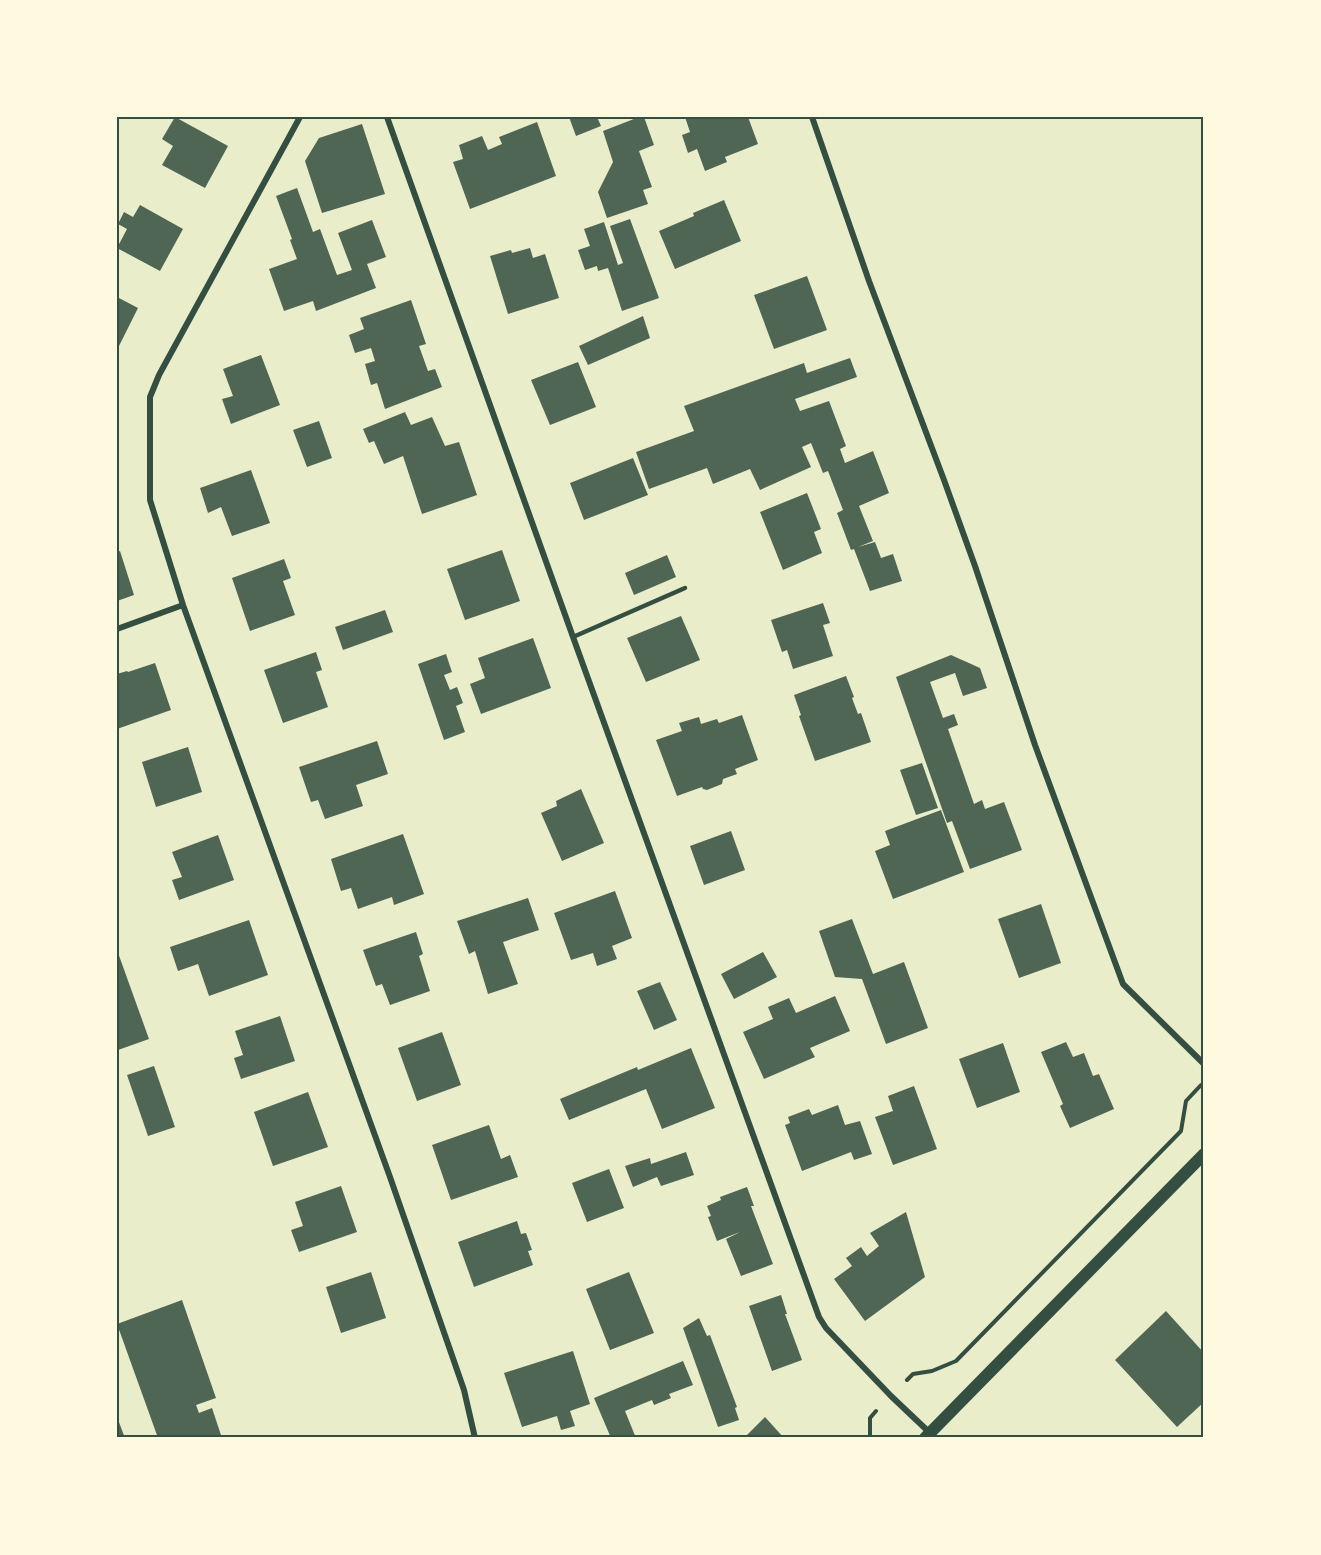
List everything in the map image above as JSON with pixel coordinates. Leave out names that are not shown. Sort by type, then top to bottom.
[{"type":"main road","points":[[927,1435],[1204,1154]]},
{"type":"street","points":[[300,117],[159,375],[150,397],[150,500],[183,605],[390,1177],[464,1390],[476,1438]]},
{"type":"street","points":[[387,117],[819,1317],[826,1328],[927,1435]]},
{"type":"street","points":[[812,117],[869,281],[964,534],[1035,745],[1123,984],[1204,1064]]},
{"type":"street","points":[[117,629],[183,605]]},
{"type":"lane","points":[[573,638],[685,588]]},
{"type":"path","points":[[905,1382],[914,1374],[932,1371],[956,1361],[1181,1131],[1186,1101],[1194,1093]]},
{"type":"path","points":[[870,1438],[870,1418],[876,1411]]},
{"type":"building","points":[[175,117],[228,146],[205,188],[162,165],[173,146],[162,139]]},
{"type":"building","points":[[569,117],[597,117],[601,126],[576,136]]},
{"type":"building","points":[[644,117],[654,145],[639,151],[652,187],[643,190],[648,204],[607,218],[598,192],[613,162],[603,131]]},
{"type":"building","points":[[685,117],[748,117],[758,144],[725,157],[727,162],[705,171],[697,149],[688,153],[682,135],[690,132]]},
{"type":"building","points":[[537,122],[556,176],[470,209],[453,162],[463,159],[459,145],[482,136],[488,150],[502,144],[499,137]]},
{"type":"building","points":[[362,124],[385,194],[322,213],[305,161],[319,138]]},
{"type":"building","points":[[297,188],[313,232],[320,229],[337,275],[352,270],[338,233],[372,220],[386,257],[367,264],[376,288],[316,311],[313,301],[284,311],[269,269],[297,259],[276,196]]},
{"type":"building","points":[[724,200],[741,241],[675,269],[659,231]]},
{"type":"building","points":[[140,205],[183,229],[160,271],[117,248],[127,229],[118,224],[124,212],[133,217]]},
{"type":"building","points":[[630,219],[659,298],[622,311],[608,268],[598,271],[597,266],[585,270],[578,250],[590,246],[584,229],[604,222],[618,265],[623,263],[610,226]]},
{"type":"building","points":[[530,248],[533,258],[545,254],[559,298],[508,314],[490,256]]},
{"type":"building","points":[[807,276],[827,330],[774,349],[754,295]]},
{"type":"building","points":[[117,297],[138,308],[117,350]]},
{"type":"building","points":[[411,300],[426,344],[419,346],[428,371],[435,369],[442,387],[385,409],[377,383],[371,385],[365,364],[375,361],[371,348],[355,353],[349,335],[364,329],[360,318]]},
{"type":"building","points":[[643,316],[650,338],[588,365],[579,346]]},
{"type":"building","points":[[261,355],[280,405],[231,424],[222,399],[233,396],[223,369]]},
{"type":"building","points":[[850,358],[857,377],[795,399],[800,411],[829,401],[846,446],[840,449],[845,463],[873,451],[889,493],[859,506],[873,541],[858,547],[875,542],[881,558],[893,554],[902,581],[870,591],[837,513],[843,510],[828,471],[823,473],[811,443],[802,447],[811,467],[760,490],[750,469],[713,484],[707,468],[649,489],[636,452],[694,431],[684,406],[804,363],[807,373]]},
{"type":"building","points":[[578,362],[596,407],[550,425],[531,380]]},
{"type":"building","points":[[405,412],[411,425],[432,417],[445,446],[459,442],[477,495],[422,514],[403,456],[384,464],[374,441],[369,443],[363,429]]},
{"type":"building","points":[[319,421],[332,458],[307,467],[293,430]]},
{"type":"building","points":[[633,458],[648,495],[584,520],[570,483]]},
{"type":"building","points":[[251,470],[270,523],[232,536],[221,507],[208,513],[200,488]]},
{"type":"building","points":[[807,493],[821,529],[814,532],[822,553],[783,570],[760,512]]},
{"type":"building","points":[[502,550],[520,601],[465,620],[447,569]]},
{"type":"building","points":[[120,551],[134,595],[117,601],[117,552]]},
{"type":"building","points":[[667,555],[676,577],[634,595],[625,573]]},
{"type":"building","points":[[284,559],[291,578],[283,581],[295,615],[250,631],[232,578]]},
{"type":"building","points":[[823,603],[830,623],[823,625],[833,656],[793,669],[787,650],[782,652],[771,620]]},
{"type":"building","points":[[385,610],[393,632],[343,650],[335,627]]},
{"type":"building","points":[[681,616],[700,660],[646,682],[627,638]]},
{"type":"building","points":[[533,638],[551,688],[481,714],[470,684],[485,678],[478,658]]},
{"type":"building","points":[[316,652],[322,670],[316,672],[328,707],[283,723],[264,670]]},
{"type":"building","points":[[446,654],[452,672],[444,675],[450,690],[457,687],[463,703],[456,706],[465,732],[444,740],[418,664]]},
{"type":"building","points":[[951,655],[980,668],[987,688],[963,696],[955,673],[930,682],[943,718],[954,714],[958,725],[948,729],[974,804],[982,800],[985,809],[1004,802],[1022,850],[970,869],[952,821],[947,823],[896,677]]},
{"type":"building","points":[[155,663],[171,710],[117,729],[117,674]]},
{"type":"building","points":[[846,676],[858,714],[861,713],[871,742],[815,761],[794,695]]},
{"type":"building","points":[[742,715],[758,760],[735,769],[737,774],[723,779],[722,784],[707,790],[702,787],[677,796],[656,740],[682,731],[679,723],[699,717],[701,724],[717,719],[719,723]]},
{"type":"building","points":[[377,741],[388,774],[356,785],[363,806],[325,819],[318,800],[311,802],[299,767]]},
{"type":"building","points":[[188,747],[202,792],[156,807],[142,762]]},
{"type":"building","points":[[922,763],[938,808],[916,815],[900,770]]},
{"type":"building","points":[[581,789],[604,843],[562,861],[541,813],[557,806],[556,801]]},
{"type":"building","points":[[941,810],[964,872],[893,899],[875,851],[890,845],[885,831]]},
{"type":"building","points":[[731,831],[745,870],[704,885],[690,846]]},
{"type":"building","points":[[403,834],[424,894],[394,905],[392,897],[358,909],[351,888],[341,891],[331,859]]},
{"type":"building","points":[[218,835],[234,880],[179,900],[172,880],[182,877],[172,852]]},
{"type":"building","points":[[615,891],[632,938],[612,946],[617,959],[597,966],[593,953],[571,960],[554,913]]},
{"type":"building","points":[[528,898],[539,930],[503,942],[518,984],[488,994],[475,951],[469,954],[457,921]]},
{"type":"building","points":[[1041,904],[1061,963],[1019,978],[998,919]]},
{"type":"building","points":[[852,919],[873,974],[904,962],[928,1028],[886,1044],[862,979],[835,977],[819,931]]},
{"type":"building","points":[[249,920],[268,975],[209,996],[198,964],[178,971],[170,947]]},
{"type":"building","points":[[416,932],[423,954],[419,956],[430,991],[390,1005],[382,984],[376,986],[363,950]]},
{"type":"building","points":[[117,950],[149,1039],[118,1050],[117,1049]]},
{"type":"building","points":[[763,952],[777,977],[734,999],[721,974]]},
{"type":"building","points":[[660,982],[677,1020],[654,1030],[637,991]]},
{"type":"building","points":[[835,996],[850,1031],[810,1048],[815,1057],[764,1079],[743,1032],[773,1019],[768,1007],[789,998],[796,1013]]},
{"type":"building","points":[[280,1016],[295,1061],[241,1079],[234,1058],[243,1055],[235,1031]]},
{"type":"building","points":[[442,1032],[461,1085],[417,1101],[398,1048]]},
{"type":"building","points":[[1066,1042],[1073,1057],[1084,1053],[1093,1076],[1099,1074],[1114,1109],[1070,1128],[1060,1106],[1063,1104],[1041,1052]]},
{"type":"building","points":[[1003,1043],[1020,1092],[977,1108],[959,1059]]},
{"type":"building","points":[[691,1048],[715,1108],[662,1129],[646,1089],[569,1120],[560,1099],[637,1067],[638,1070]]},
{"type":"building","points":[[154,1066],[175,1127],[148,1136],[127,1075]]},
{"type":"building","points":[[914,1086],[937,1149],[893,1165],[875,1117],[893,1111],[888,1096]]},
{"type":"building","points":[[308,1092],[328,1147],[273,1166],[254,1112]]},
{"type":"building","points":[[838,1105],[845,1125],[860,1121],[872,1154],[854,1160],[851,1152],[802,1171],[785,1125],[790,1123],[788,1117],[809,1109],[812,1115]]},
{"type":"building","points":[[489,1125],[501,1159],[510,1155],[518,1177],[451,1200],[432,1145]]},
{"type":"building","points":[[686,1152],[694,1175],[661,1186],[657,1177],[633,1187],[625,1166],[650,1158],[651,1164]]},
{"type":"building","points":[[609,1169],[624,1208],[587,1222],[572,1183]]},
{"type":"building","points":[[341,1186],[357,1232],[299,1252],[291,1230],[303,1226],[295,1202]]},
{"type":"building","points":[[747,1187],[754,1206],[751,1206],[773,1264],[741,1276],[726,1239],[740,1232],[717,1241],[708,1217],[711,1216],[707,1206],[721,1200],[720,1197]]},
{"type":"building","points":[[906,1212],[925,1277],[865,1321],[834,1279],[852,1266],[846,1258],[861,1247],[867,1256],[879,1246],[870,1233]]},
{"type":"building","points":[[517,1221],[521,1234],[526,1233],[532,1250],[528,1251],[533,1265],[474,1287],[458,1242]]},
{"type":"building","points":[[371,1272],[386,1318],[341,1333],[326,1287]]},
{"type":"building","points":[[629,1272],[654,1333],[610,1350],[586,1289]]},
{"type":"building","points":[[781,1295],[787,1314],[785,1314],[802,1360],[772,1371],[749,1306]]},
{"type":"building","points":[[182,1300],[216,1398],[196,1405],[199,1413],[212,1408],[222,1438],[158,1438],[117,1324]]},
{"type":"building","points":[[1166,1311],[1204,1353],[1204,1402],[1177,1427],[1115,1360]]},
{"type":"building","points":[[699,1318],[707,1336],[710,1335],[737,1407],[735,1408],[739,1420],[718,1427],[683,1328]]},
{"type":"building","points":[[573,1351],[590,1404],[570,1411],[575,1426],[561,1430],[557,1416],[522,1427],[504,1373]]},
{"type":"building","points":[[683,1361],[693,1385],[669,1394],[671,1398],[654,1405],[652,1400],[625,1411],[636,1438],[611,1438],[594,1398]]},
{"type":"building","points":[[117,1417],[125,1438],[117,1438]]},
{"type":"building","points":[[765,1417],[784,1438],[744,1438]]}]
